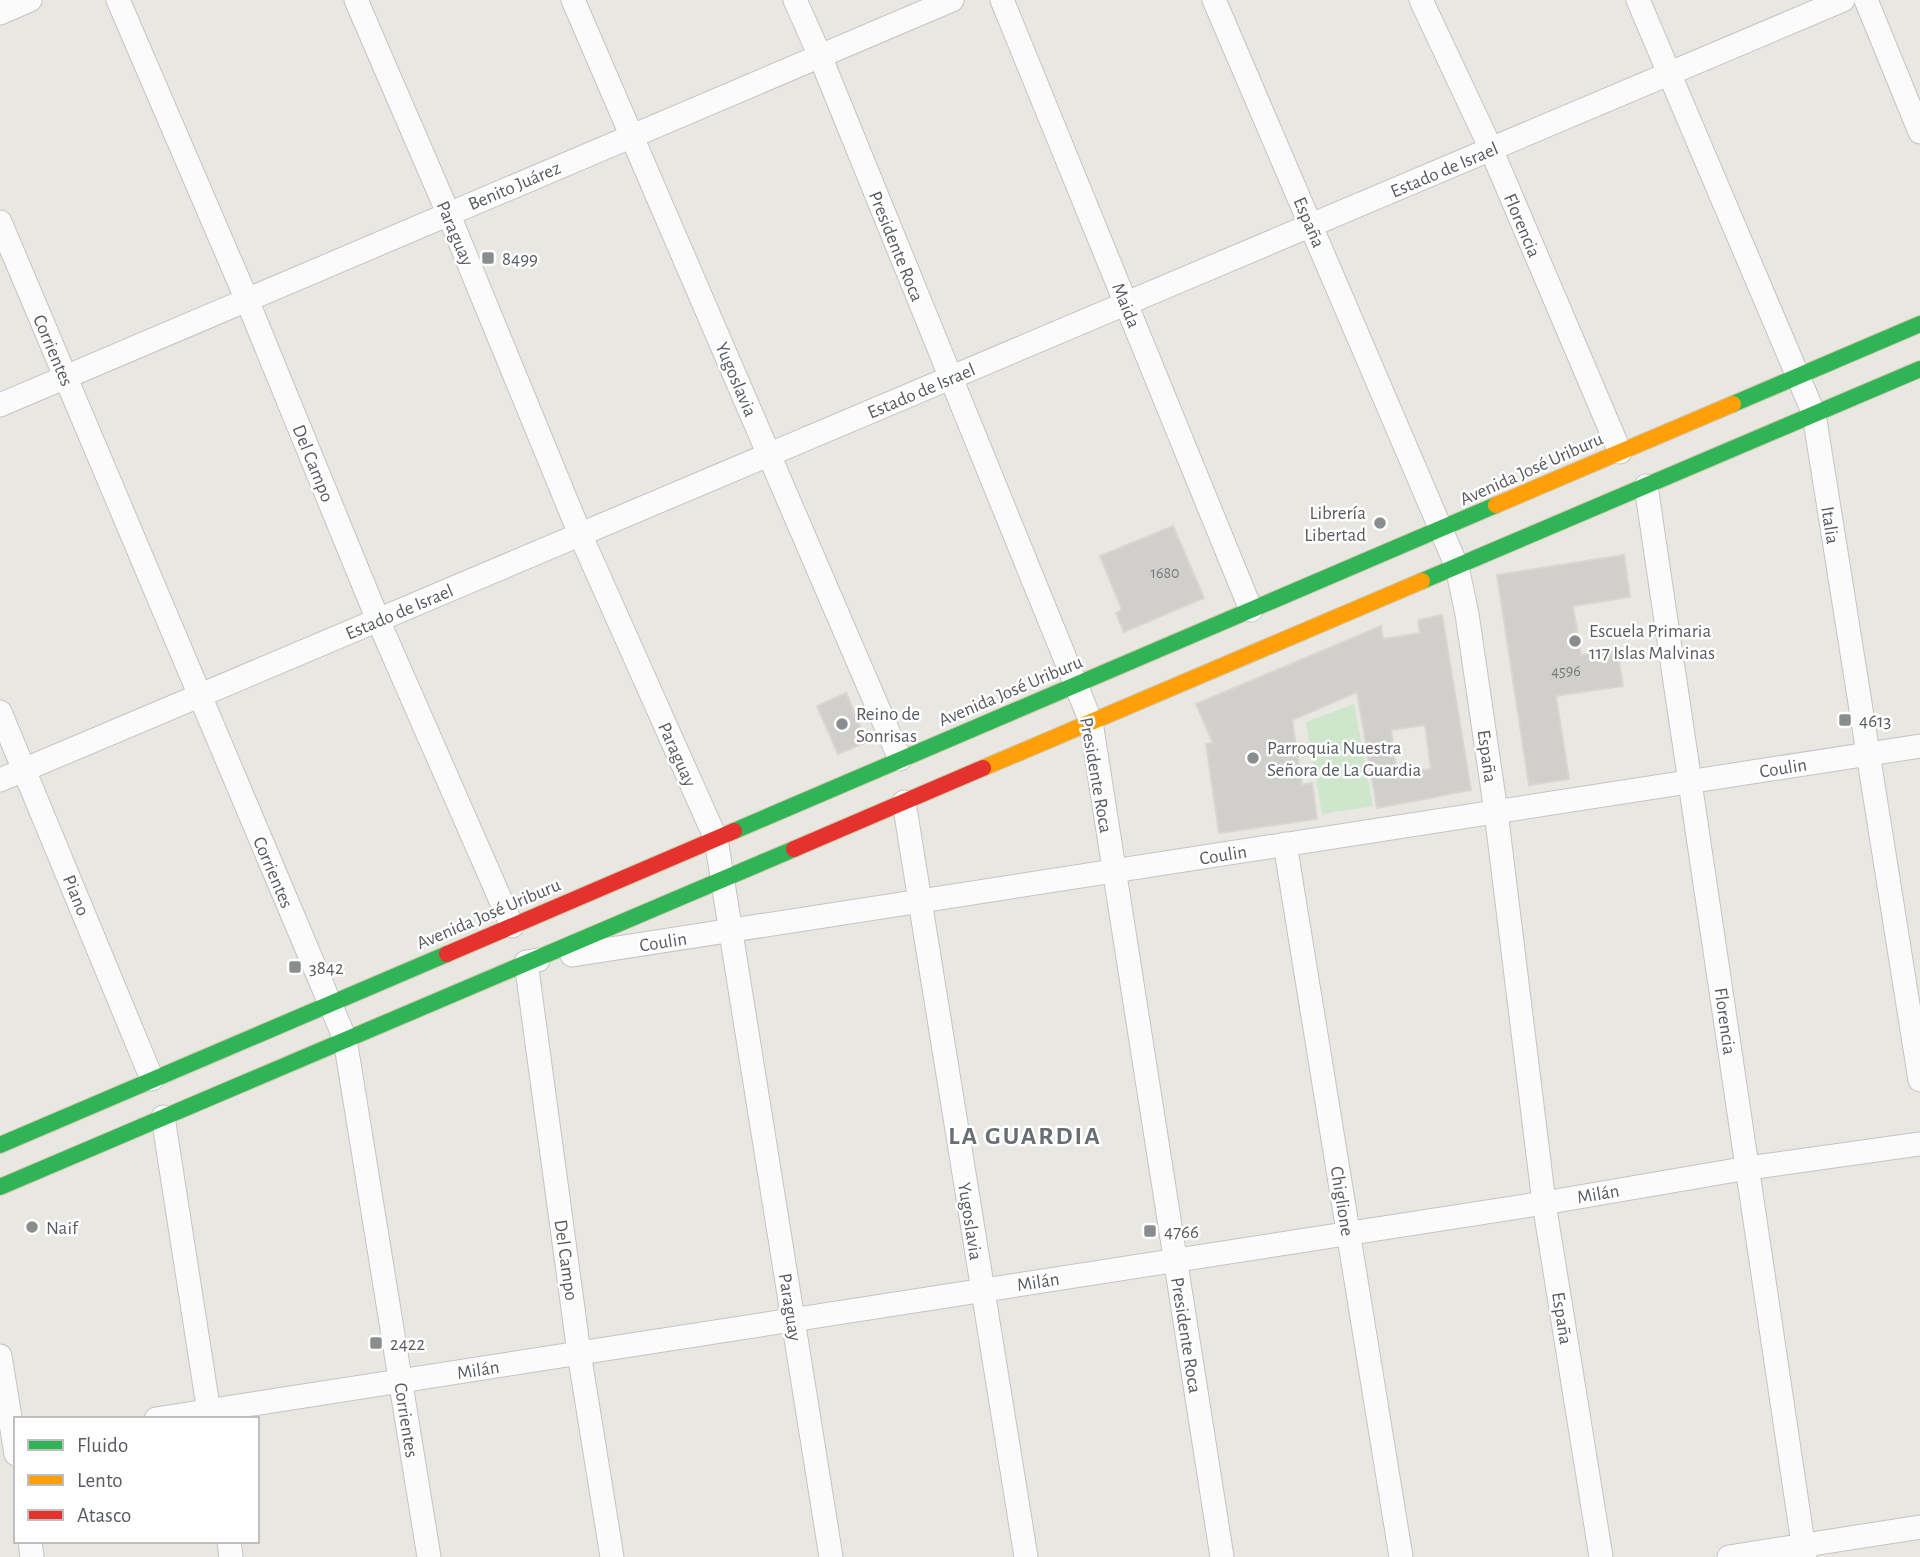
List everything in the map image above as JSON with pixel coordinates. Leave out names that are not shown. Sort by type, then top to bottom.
[{"type":"main road","name":"Avenida José Uriburu","points":[[0,1145],[1920,324]]},
{"type":"main road","points":[[0,1187],[1920,369]]},
{"type":"street","points":[[0,13],[30,0]]},
{"type":"street","name":"Del Campo","points":[[118,0],[247,300],[378,620],[512,926]]},
{"type":"street","name":"Paraguay","points":[[356,0],[448,213],[580,534],[716,839],[831,1557]]},
{"type":"street","name":"Yugoslavia","points":[[572,0],[900,759]]},
{"type":"street","name":"Presidente Roca","points":[[795,0],[1091,722],[1222,1557]]},
{"type":"street","name":"Benito Juárez","points":[[0,405],[952,0]]},
{"type":"street","name":"Maida","points":[[1002,0],[1251,610]]},
{"type":"street","name":"España","points":[[1214,0],[1457,567],[1467,614],[1496,811],[1544,1202],[1601,1557]]},
{"type":"street","name":"Florencia","points":[[1421,0],[1490,149],[1620,453]]},
{"type":"street","name":"Italia","points":[[1638,0],[1814,414],[1920,1080]]},
{"type":"street","name":"Estado de Israel","points":[[0,780],[1843,0]]},
{"type":"street","points":[[1866,0],[1920,132]]},
{"type":"street","name":"Corrientes","points":[[0,222],[345,1039],[429,1557]]},
{"type":"street","name":"Florencia","points":[[1646,486],[1804,1551]]},
{"type":"street","name":"Piano","points":[[0,712],[152,1079]]},
{"type":"street","name":"Coulin","points":[[526,962],[1920,746]]},
{"type":"street","name":"Yugoslavia","points":[[904,802],[1026,1557]]},
{"type":"street","name":"Chiglione","points":[[1285,844],[1401,1557]]},
{"type":"street","name":"Del Campo","points":[[526,962],[579,1353],[612,1557]]},
{"type":"street","points":[[163,1117],[209,1415]]},
{"type":"street","name":"Milán","points":[[182,1417],[209,1415],[400,1381],[1748,1168],[1920,1144]]},
{"type":"street","points":[[0,1356],[11,1444]]},
{"type":"street","points":[[1729,1557],[1804,1551],[1920,1527]]},
{"type":"green space","points":[[1354,704],[1373,806],[1322,814],[1306,722]]},
{"type":"building","points":[[1173,526],[1204,598],[1124,632],[1116,613],[1122,610],[1100,556]]},
{"type":"building","name":"Escuela Primaria 117 Islas Malvinas","points":[[1624,555],[1630,597],[1573,606],[1581,655],[1617,649],[1623,686],[1556,696],[1569,779],[1529,785],[1497,575]]},
{"type":"building","points":[[1442,615],[1471,790],[1377,808],[1357,692],[1292,720],[1302,785],[1312,783],[1317,819],[1219,833],[1206,744],[1213,743],[1196,704],[1381,626],[1383,639],[1420,633],[1418,620]],"holes":[[[1425,725],[1431,769],[1397,774],[1391,730]]]},
{"type":"building","name":"Reino de Sonrisas","points":[[846,693],[867,742],[838,754],[817,706]]},
{"type":"traffic: fast","points":[[1733,404],[1920,324]]},
{"type":"traffic: fast","points":[[1422,581],[1920,369]]},
{"type":"traffic: fast","points":[[734,831],[1496,505]]},
{"type":"traffic: fast","points":[[0,1187],[794,849]]},
{"type":"traffic: fast","points":[[0,1145],[447,954]]},
{"type":"traffic: slow","points":[[1496,505],[1733,404]]},
{"type":"traffic: slow","points":[[983,768],[1422,581]]},
{"type":"traffic: jam","points":[[794,849],[983,768]]},
{"type":"traffic: jam","points":[[447,954],[734,831]]},
{"type":"place","name":"8499","points":[[488,258]]},
{"type":"place","name":"Librería Libertad","points":[[1380,523]]},
{"type":"place","name":"Escuela Primaria 117 Islas Malvinas","points":[[1575,641]]},
{"type":"place","name":"4613","points":[[1845,720]]},
{"type":"place","name":"Reino de Sonrisas","points":[[842,724]]},
{"type":"place","name":"Parroquia Nuestra Señora de La Guardia","points":[[1253,758]]},
{"type":"place","name":"3842","points":[[295,967]]},
{"type":"place","name":"Naif","points":[[32,1227]]},
{"type":"place","name":"4766","points":[[1150,1231]]},
{"type":"place","name":"2422","points":[[376,1343]]},
{"type":"district","name":"LA GUARDIA","points":[[1025,1135]]}]
